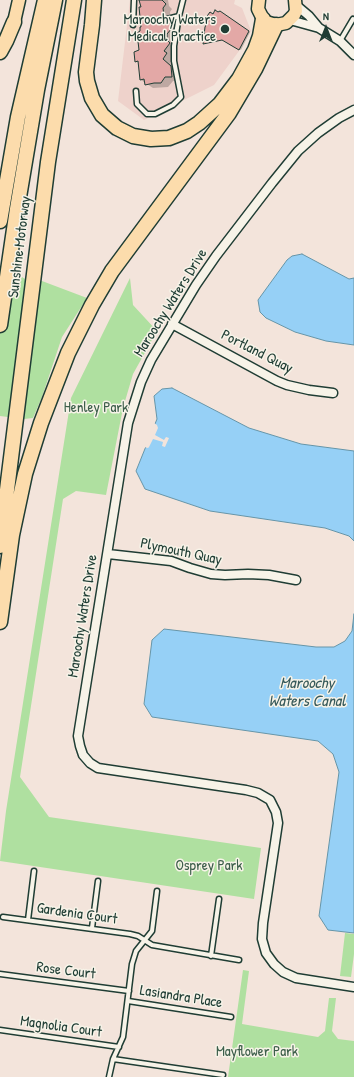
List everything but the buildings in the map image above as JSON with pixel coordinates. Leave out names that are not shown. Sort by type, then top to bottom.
[{"type":"highway","points":[[0,220],[18,117],[45,0]]},
{"type":"highway","name":"Sunshine Motorway","points":[[0,325],[18,202],[37,90],[55,0]]},
{"type":"highway","name":"Sunshine Motorway","points":[[0,546],[48,162],[74,0]]},
{"type":"highway","points":[[94,0],[86,72],[92,98],[102,115],[117,128],[133,136],[151,139],[169,138],[187,130],[199,123],[220,104],[239,79],[255,50],[260,36],[262,19]]},
{"type":"highway","points":[[0,52],[14,22]]},
{"type":"highway","points":[[0,622],[12,535],[25,474],[41,422],[68,353],[112,271],[229,113],[249,80],[276,25]]},
{"type":"main road","points":[[14,22],[20,0]]},
{"type":"main road","points":[[256,2],[262,19],[276,25],[290,20],[296,10],[296,2]]},
{"type":"street","points":[[296,2],[319,28]]},
{"type":"street","points":[[290,20],[319,28],[340,41],[354,55]]},
{"type":"street","name":"Maroochy Waters Drive","points":[[354,110],[339,118],[318,133],[298,151],[272,183],[196,284],[143,377],[128,423],[78,736],[83,755],[90,763],[98,768],[258,792],[270,800],[276,812],[278,823],[263,923],[262,939],[266,952],[274,964],[283,972],[296,978],[354,987]]},
{"type":"street","name":"Portland Quay","points":[[172,324],[277,382],[309,390],[333,393]]},
{"type":"street","name":"Plymouth Quay","points":[[108,554],[170,561],[211,574],[269,575],[296,580]]},
{"type":"lane","points":[[133,25],[134,0]]},
{"type":"lane","points":[[136,91],[137,104],[147,114],[155,114],[173,105],[181,97],[174,61],[174,46],[178,16],[183,0]]},
{"type":"lane","points":[[160,22],[178,16]]},
{"type":"lane","points":[[340,41],[353,19]]},
{"type":"lane","points":[[28,920],[34,872]]},
{"type":"lane","points":[[92,928],[98,880]]},
{"type":"lane","points":[[109,1077],[113,1059],[123,1037],[132,964],[136,951],[152,931],[157,891]]},
{"type":"lane","points":[[211,956],[219,899]]},
{"type":"lane","name":"Gardenia Court","points":[[4,916],[130,934],[138,936],[152,945],[238,960]]},
{"type":"lane","name":"Rose Court","points":[[0,974],[129,991]]},
{"type":"lane","name":"Lasiandra Place","points":[[128,1001],[231,1017]]},
{"type":"lane","name":"Magnolia Court","points":[[0,1030],[119,1047]]},
{"type":"lane","points":[[113,1059],[223,1075]]},
{"type":"shaded area","points":[[130,0],[235,0],[234,4],[242,8],[251,31],[239,51],[214,85],[144,120],[118,101]]},
{"type":"green space","points":[[22,277],[25,279],[42,281],[87,298],[62,337],[42,397],[33,418],[24,419],[0,416],[0,283],[12,285]]},
{"type":"green space","points":[[130,278],[133,305],[157,331],[133,374],[123,408],[106,495],[76,491],[63,499],[20,777],[49,817],[261,848],[254,899],[0,861],[6,811],[71,398]]},
{"type":"green space","points":[[345,933],[354,934],[354,954],[351,977],[340,976]]},
{"type":"green space","name":"Mayflower Park","points":[[243,970],[249,971],[242,1024],[318,1037],[325,1031],[329,998],[336,998],[332,1031],[338,1039],[354,1041],[354,1077],[228,1077]]},
{"type":"water","points":[[302,254],[349,279],[354,278],[354,345],[326,341],[295,332],[266,318],[260,312],[258,300],[287,260],[292,256]]},
{"type":"water","points":[[172,388],[249,428],[301,444],[354,451],[354,541],[349,536],[325,528],[210,511],[145,489],[136,471],[157,419],[154,396],[162,389]]},
{"type":"water","name":"Maroochy Waters Canal","points":[[354,614],[354,933],[328,930],[319,916],[339,772],[333,754],[318,741],[152,717],[144,704],[152,640],[164,629],[316,647],[334,647],[345,641],[352,631]]},
{"type":"pier","points":[[154,423],[158,428],[155,435],[164,440],[166,437],[169,438],[165,447],[162,446],[163,442],[153,439],[148,448],[144,447]]},
{"type":"place","name":"Maroochy Waters Medical Practice","points":[[225,29]]},
{"type":"park label","name":"Henley Park","points":[[96,408]]},
{"type":"park label","name":"Osprey Park","points":[[209,866]]}]
